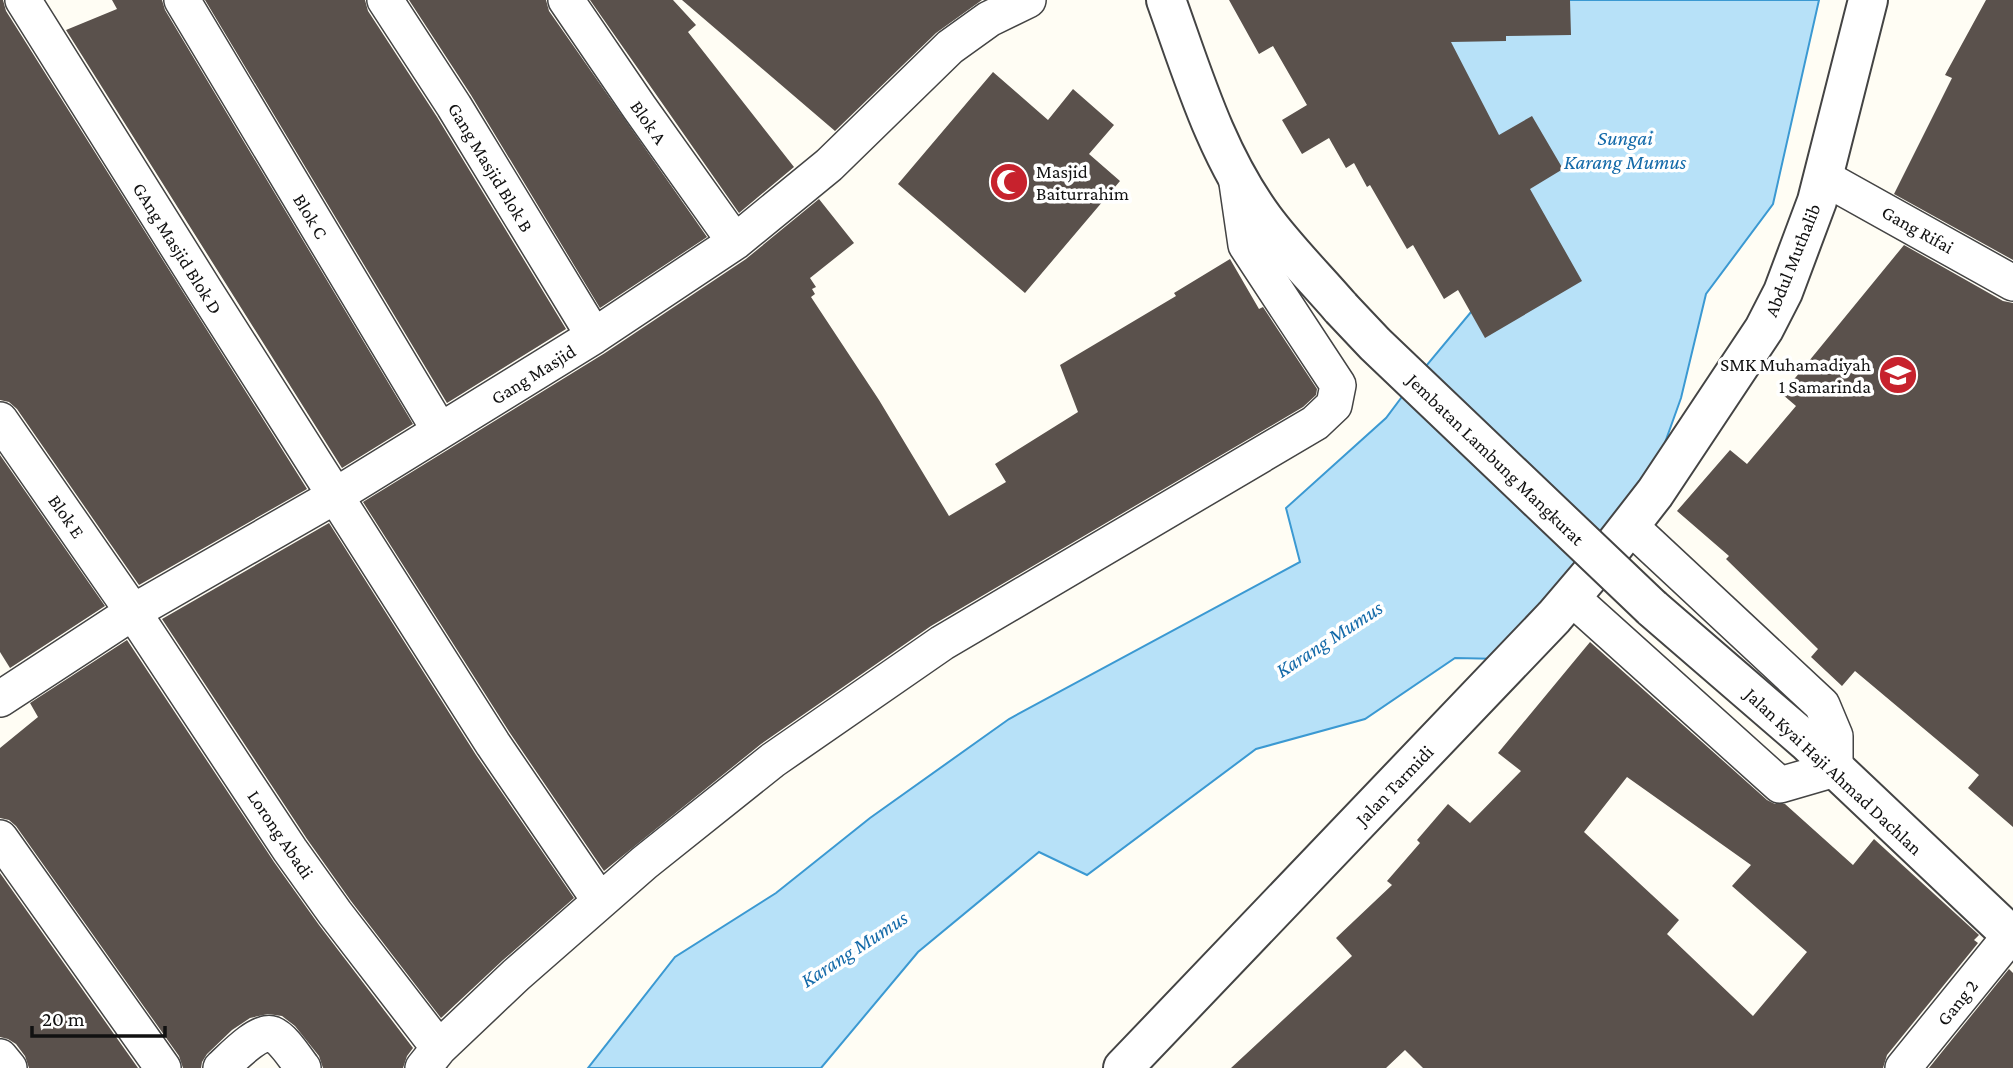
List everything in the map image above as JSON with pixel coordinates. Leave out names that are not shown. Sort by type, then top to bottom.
[{"type":"street","name":"GAng Masjid Blok D","points":[[23,0],[493,744],[600,901]]},
{"type":"street","name":"Blok C","points":[[182,0],[440,431]]},
{"type":"street","name":"Gang Masjid Blok B","points":[[385,0],[454,106],[594,336]]},
{"type":"street","name":"Blok A","points":[[566,0],[735,242]]},
{"type":"street","name":"Gang Masjid","points":[[0,699],[133,612],[335,496],[594,336],[735,242],[829,165],[950,47],[989,19],[1028,0]]},
{"type":"street","name":"Jembatan Lambung Mangkurat","points":[[1166,0],[1211,126],[1264,219],[1375,344],[1652,608]]},
{"type":"street","name":"Abdul Muthalib","points":[[1655,493],[1764,329],[1791,271],[1817,201],[1868,0]]},
{"type":"street","points":[[431,1058],[516,975],[643,863],[773,760],[942,643],[1315,423],[1334,405],[1338,385],[1246,245],[1236,172]]},
{"type":"street","name":"Gang Rifai","points":[[1823,177],[2013,283]]},
{"type":"street","name":"Blok E","points":[[0,419],[133,612]]},
{"type":"street","name":"Jalan Tarmidi","points":[[1123,1068],[1571,597],[1655,493]]},
{"type":"street","points":[[1571,597],[1780,785],[1835,769],[1835,736],[1822,705],[1630,526]]},
{"type":"street","name":"Jalan Kyai Haji Ahmad Dachlan","points":[[1652,608],[1835,769],[2012,936]]},
{"type":"street","name":"Lorong Abadi","points":[[133,612],[431,1058]]},
{"type":"street","points":[[0,838],[163,1068]]},
{"type":"street","name":"Gang 2","points":[[1903,1068],[2012,936]]},
{"type":"street","points":[[221,1068],[265,1033],[273,1034],[303,1068]]},
{"type":"street","points":[[0,1057],[9,1068]]},
{"type":"water","name":"Sungai Karang Mumus","points":[[1473,0],[1819,0],[1773,204],[1706,294],[1681,398],[1653,476],[1503,659],[1455,658],[1365,719],[1256,749],[1087,875],[1039,852],[918,952],[821,1068],[588,1068],[675,957],[776,893],[870,818],[1009,719],[1300,562],[1286,508],[1386,418],[1501,276],[1412,74]]},
{"type":"building","points":[[0,0],[3,0],[6,11],[307,489],[139,585],[17,409],[9,402],[0,400]]},
{"type":"building","points":[[112,0],[162,0],[165,10],[413,424],[342,468],[66,30],[117,9]]},
{"type":"building","points":[[205,0],[365,0],[368,11],[437,117],[566,329],[447,403]]},
{"type":"building","points":[[409,0],[546,0],[549,11],[707,237],[600,308],[471,95]]},
{"type":"building","points":[[590,0],[673,0],[696,25],[688,32],[794,167],[739,213]]},
{"type":"building","points":[[682,0],[982,0],[936,33],[835,131]]},
{"type":"building","points":[[1229,0],[1570,0],[1571,35],[1506,36],[1506,41],[1451,42],[1499,135],[1532,116],[1563,169],[1530,189],[1582,281],[1485,338],[1458,290],[1444,299],[1413,245],[1407,249],[1354,163],[1346,168],[1329,138],[1302,154],[1282,120],[1307,105],[1273,46],[1259,54]]},
{"type":"building","points":[[1986,0],[2013,0],[2013,260],[1894,194],[1952,78],[1945,75]]},
{"type":"building","name":"Masjid Baiturrahim","points":[[993,72],[1048,120],[1073,89],[1114,125],[1089,154],[1120,181],[1025,293],[898,184]]},
{"type":"building","points":[[819,199],[854,243],[810,278],[816,287],[812,289],[815,294],[811,297],[879,400],[949,516],[1006,482],[995,464],[1078,412],[1060,365],[1176,296],[1174,293],[1230,259],[1259,309],[1263,307],[1317,389],[1316,395],[1303,407],[931,626],[761,744],[604,871],[510,733],[363,502],[605,353],[746,259]]},
{"type":"building","points":[[1904,245],[2003,301],[2013,303],[2013,827],[1968,788],[1979,775],[1855,671],[1842,686],[1811,657],[1818,649],[1726,559],[1729,556],[1677,511],[1730,450],[1747,464],[1796,406],[1782,394]]},
{"type":"building","points":[[0,455],[105,606],[10,668],[0,652]]},
{"type":"building","points":[[329,523],[476,755],[574,898],[441,1018],[307,839],[162,619]]},
{"type":"building","points":[[127,640],[274,862],[413,1048],[403,1068],[323,1068],[319,1056],[295,1026],[282,1016],[268,1014],[250,1018],[232,1030],[207,1054],[201,1068],[183,1068],[179,1056],[16,826],[9,820],[0,818],[0,748],[38,717],[30,703]]},
{"type":"building","points":[[1590,642],[1767,800],[1775,804],[1785,804],[1853,865],[1874,839],[1979,935],[1974,940],[1978,943],[1887,1055],[1883,1068],[1423,1068],[1405,1050],[1386,1068],[1231,1068],[1352,956],[1336,938],[1392,885],[1387,881],[1420,843],[1417,840],[1448,804],[1470,823],[1521,771],[1498,753]],"holes":[[[1627,777],[1751,865],[1732,886],[1807,952],[1753,1016],[1667,934],[1679,920],[1584,832]]]},
{"type":"building","points":[[0,873],[138,1068],[29,1068],[25,1056],[16,1044],[0,1037]]},
{"type":"building","points":[[2009,969],[2013,973],[2013,1068],[1929,1068]]},
{"type":"place","name":"Masjid Baiturrahim","points":[[1009,182]]},
{"type":"place","name":"SMK Muhamadiyah 1 Samarinda","points":[[1898,375]]},
{"type":"water label","name":"Karang Mumus","points":[[1329,639]]},
{"type":"water label","name":"Karang Mumus","points":[[854,949]]}]
